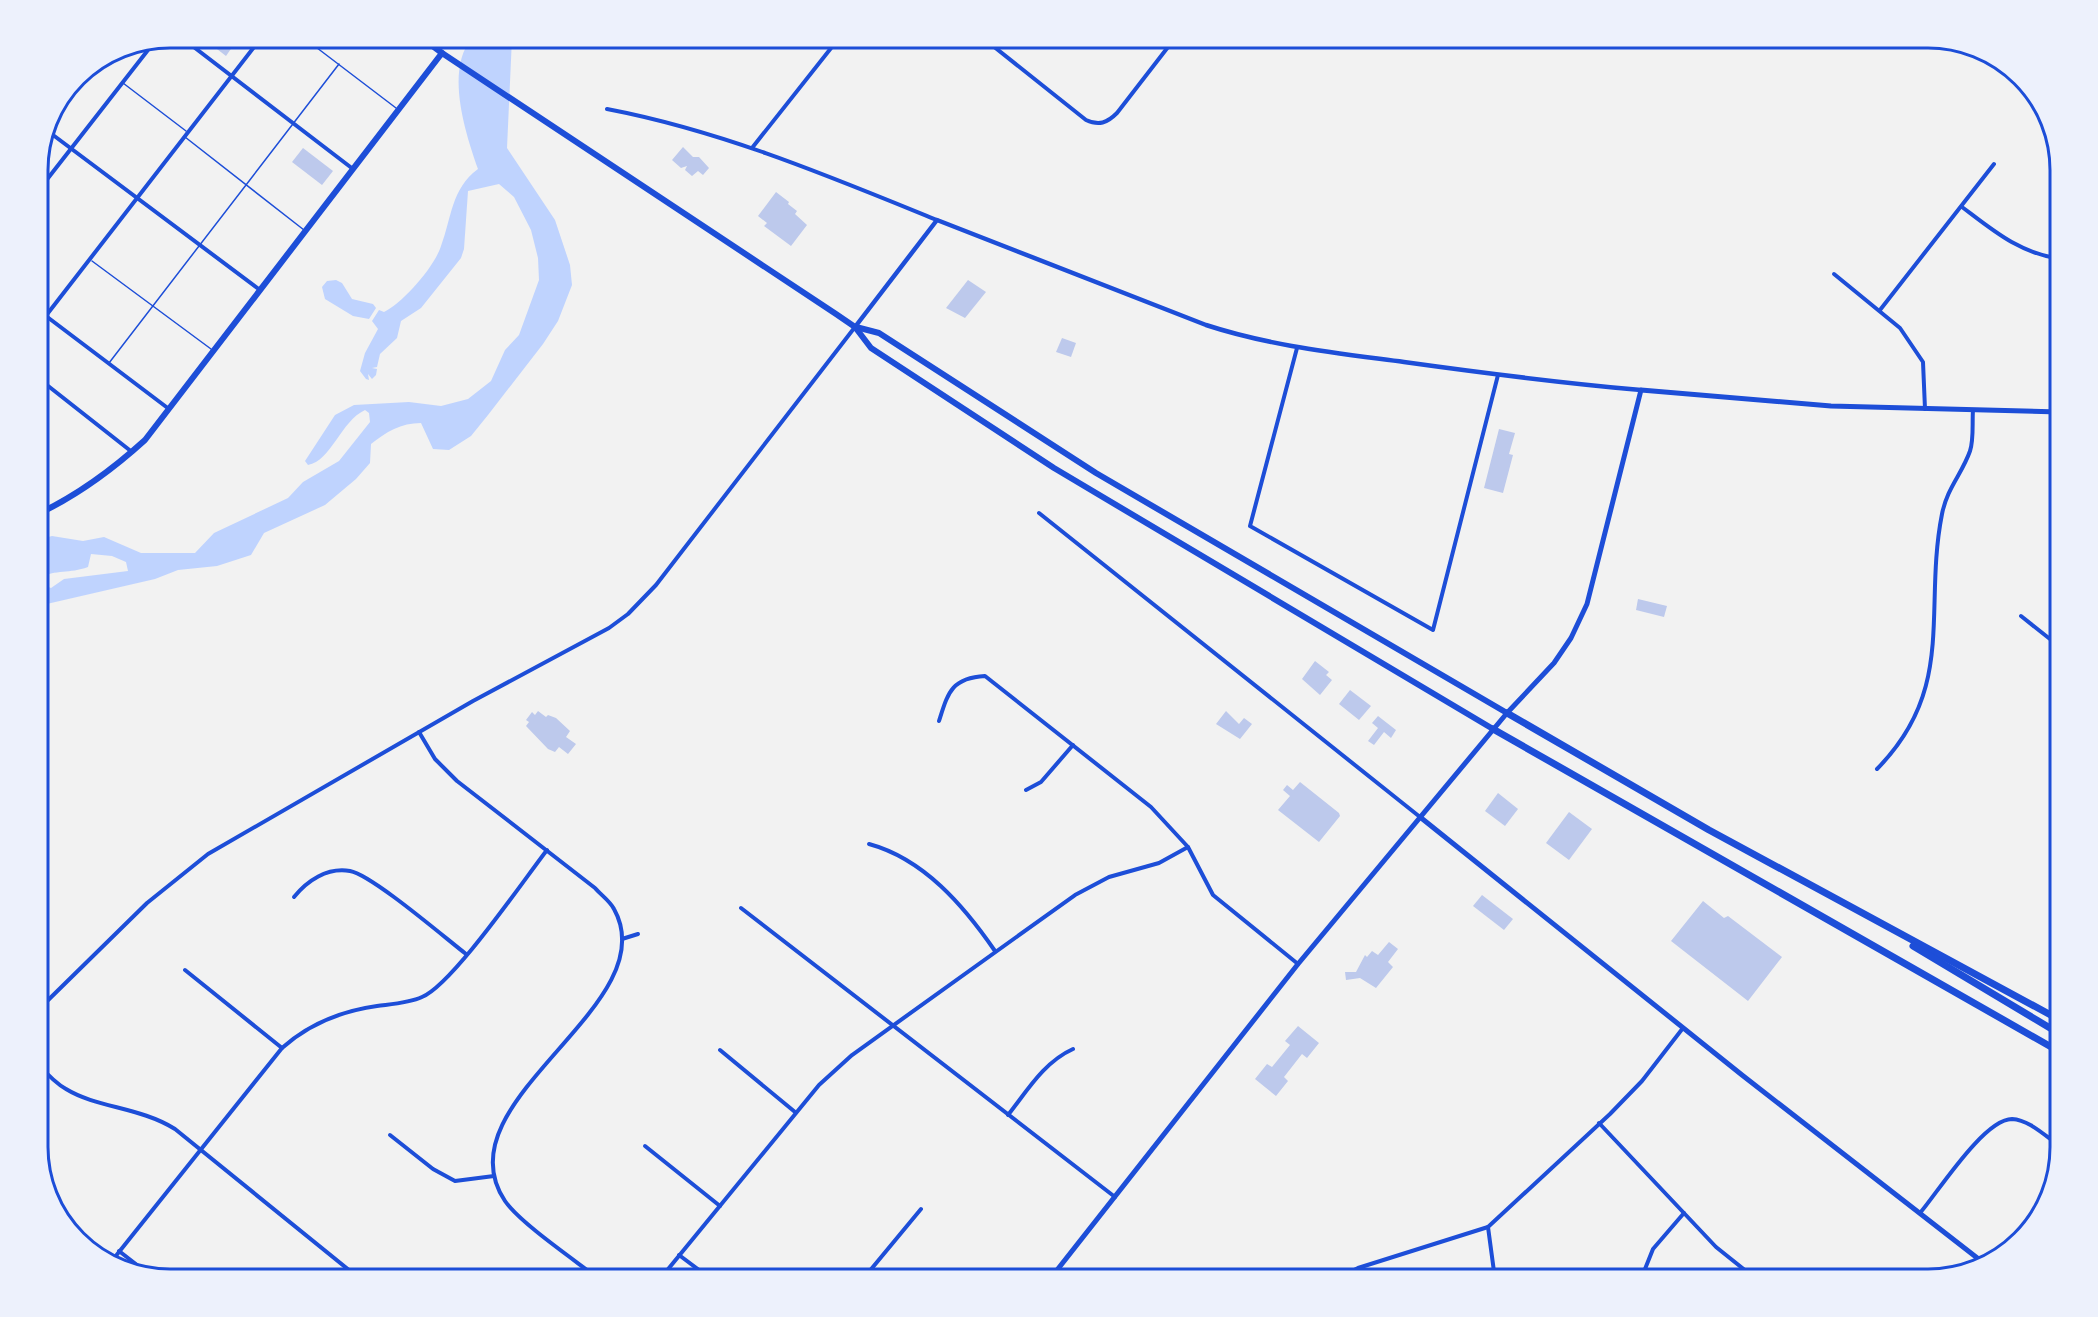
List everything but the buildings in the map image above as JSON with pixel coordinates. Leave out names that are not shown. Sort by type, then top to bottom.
[{"type":"highway","points":[[1507,713],[1709,830],[2050,1014]]},
{"type":"highway","points":[[1494,729],[2050,1046]]},
{"type":"highway","points":[[1885,927],[1936,962],[2050,1028]]},
{"type":"main road","points":[[435,48],[855,327],[871,348],[1054,468],[1494,729]]},
{"type":"main road","points":[[48,509],[83,490],[132,452],[169,409],[442,53]]},
{"type":"main road","points":[[855,327],[879,333],[1096,473],[1507,713]]},
{"type":"main road","points":[[1059,1269],[1298,964],[1507,713],[1554,663],[1578,628],[1587,604],[1641,390],[1832,406],[2050,412]]},
{"type":"main road","points":[[1420,817],[1683,1028],[1978,1259]]},
{"type":"street","points":[[195,48],[354,170]]},
{"type":"street","points":[[48,312],[253,48]]},
{"type":"street","points":[[752,148],[831,48]]},
{"type":"street","points":[[995,48],[1086,120],[1099,123],[1106,122],[1117,112],[1167,48]]},
{"type":"street","points":[[48,178],[147,50]]},
{"type":"street","points":[[607,109],[673,122],[752,148],[1206,325],[1250,338],[1297,348],[1498,375],[1641,390]]},
{"type":"street","points":[[53,135],[261,290]]},
{"type":"street","points":[[1880,310],[1994,165]]},
{"type":"street","points":[[1962,207],[1997,234],[2034,254],[2050,257]]},
{"type":"street","points":[[48,1000],[147,903],[208,854],[527,671],[594,637],[628,614],[656,585],[936,220]]},
{"type":"street","points":[[1834,274],[1900,328],[1923,362],[1925,409]]},
{"type":"street","points":[[48,318],[169,409]]},
{"type":"street","points":[[1297,348],[1250,526],[1433,630],[1498,375]]},
{"type":"street","points":[[48,386],[132,452]]},
{"type":"street","points":[[1877,769],[1899,743],[1926,687],[1935,641],[1935,552],[1946,495],[1969,453],[1972,410]]},
{"type":"street","points":[[1040,513],[1420,817]]},
{"type":"street","points":[[2021,616],[2050,638]]},
{"type":"street","points":[[939,721],[947,697],[955,684],[968,677],[985,676],[1151,807],[1188,847],[1213,895],[1298,964]]},
{"type":"street","points":[[419,732],[435,759],[457,781],[595,888],[614,908],[622,939],[621,959],[609,987],[513,1106],[496,1136],[494,1176],[505,1201],[586,1269]]},
{"type":"street","points":[[1026,790],[1041,782],[1073,745]]},
{"type":"street","points":[[869,844],[901,855],[943,888],[975,923],[995,951]]},
{"type":"street","points":[[669,1269],[795,1112],[819,1085],[852,1055],[1076,895],[1109,877],[1159,863],[1188,847]]},
{"type":"street","points":[[116,1256],[282,1048],[310,1027],[349,1010],[422,998],[449,977],[547,850]]},
{"type":"street","points":[[294,897],[305,884],[320,876],[350,871],[364,877],[466,954]]},
{"type":"street","points":[[741,908],[1115,1197]]},
{"type":"street","points":[[622,939],[638,934]]},
{"type":"street","points":[[185,970],[282,1048]]},
{"type":"street","points":[[1356,1269],[1488,1227],[1642,1081],[1683,1028]]},
{"type":"street","points":[[1008,1115],[1052,1061],[1073,1048]]},
{"type":"street","points":[[720,1050],[795,1112]]},
{"type":"street","points":[[48,1073],[66,1089],[160,1120],[200,1149],[347,1269]]},
{"type":"street","points":[[1920,1214],[1984,1134],[2000,1123],[2013,1119],[2025,1122],[2050,1139]]},
{"type":"street","points":[[1599,1123],[1716,1247],[1743,1269]]},
{"type":"street","points":[[390,1135],[433,1170],[455,1181],[494,1176]]},
{"type":"street","points":[[645,1146],[720,1206]]},
{"type":"street","points":[[873,1269],[921,1209]]},
{"type":"street","points":[[1645,1269],[1653,1249],[1684,1213]]},
{"type":"street","points":[[1488,1227],[1494,1269]]},
{"type":"street","points":[[119,1251],[136,1264]]},
{"type":"street","points":[[680,1255],[697,1269]]},
{"type":"lane","points":[[317,48],[400,110]]},
{"type":"lane","points":[[108,364],[339,64]]},
{"type":"lane","points":[[122,83],[306,231]]},
{"type":"lane","points":[[89,259],[214,351]]},
{"type":"water","points":[[466,48],[512,48],[507,148],[555,220],[570,265],[572,285],[558,321],[543,344],[471,436],[449,450],[433,449],[421,423],[400,426],[388,432],[371,444],[370,463],[356,479],[325,505],[264,533],[251,555],[217,566],[178,570],[155,579],[48,604],[48,587],[51,588],[64,579],[128,571],[126,562],[112,556],[91,554],[88,567],[48,574],[48,537],[83,541],[104,537],[141,553],[195,553],[214,533],[288,498],[303,482],[339,461],[370,422],[369,413],[365,410],[357,415],[330,449],[316,462],[308,465],[305,461],[335,415],[354,405],[409,402],[441,406],[468,399],[491,381],[505,350],[519,335],[539,280],[538,258],[531,230],[514,197],[499,184],[468,191],[464,249],[461,258],[421,308],[401,321],[397,338],[380,354],[377,367],[372,368],[377,369],[376,375],[372,379],[368,374],[369,380],[360,371],[365,353],[378,329],[372,321],[379,310],[384,312],[400,301],[432,263],[441,246],[457,195],[462,185],[478,169],[460,102],[460,67]]},
{"type":"water","points":[[336,280],[342,283],[352,299],[373,304],[376,308],[369,319],[353,316],[325,299],[322,287],[327,281]]}]
